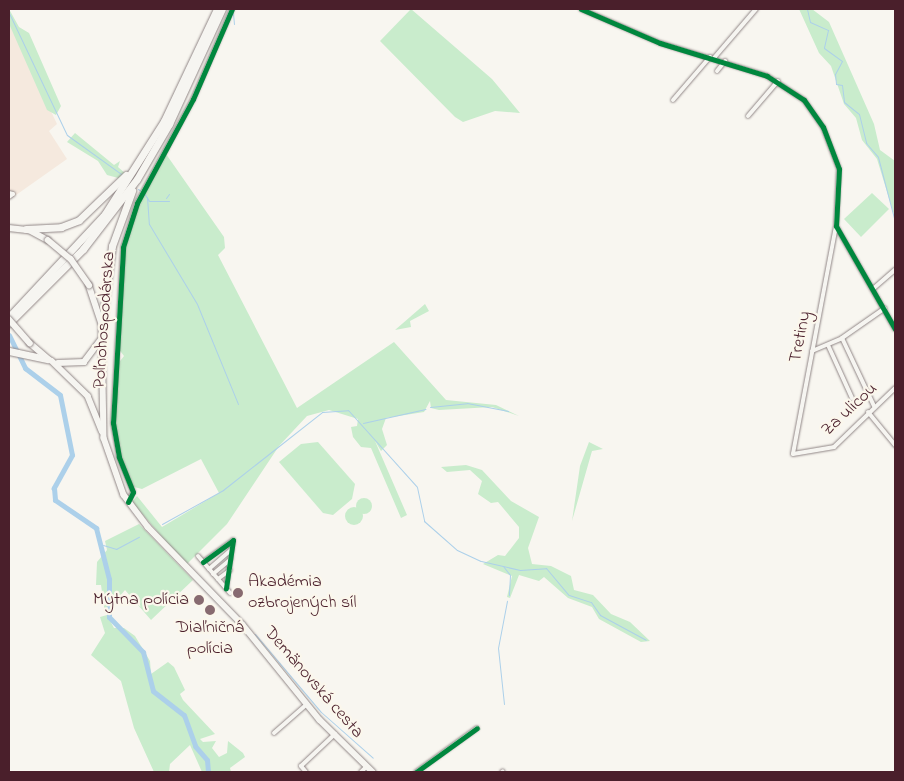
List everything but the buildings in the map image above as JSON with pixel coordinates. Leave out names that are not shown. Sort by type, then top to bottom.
[{"type":"highway","points":[[9,318],[80,244],[147,151],[217,9]]},
{"type":"highway","points":[[9,323],[84,249],[137,179],[169,124],[222,9]]},
{"type":"highway","points":[[26,229],[61,227],[84,217],[147,151]]},
{"type":"highway","points":[[102,324],[112,246],[137,179]]},
{"type":"highway","points":[[9,351],[50,360]]},
{"type":"main road","points":[[9,226],[26,229],[48,240],[71,259],[89,284],[102,324],[104,438]]},
{"type":"main road","points":[[9,318],[30,343],[88,396],[128,502]]},
{"type":"main road","points":[[50,360],[71,365],[84,362],[96,352],[102,336]]},
{"type":"main road","name":"Demänovská cesta","points":[[128,502],[231,612],[307,704],[373,772]]},
{"type":"street","name":"Poľnohospodárska","points":[[128,502],[133,492],[119,457],[113,423],[123,247],[137,203],[193,99],[232,9]]},
{"type":"street","name":"Tretiny","points":[[581,9],[660,43],[725,61],[778,81],[807,103],[827,136],[840,172],[836,226],[793,454]]},
{"type":"street","points":[[673,100],[756,9]]},
{"type":"street","points":[[717,71],[725,61]]},
{"type":"street","points":[[748,116],[778,81]]},
{"type":"street","points":[[9,193],[13,194],[9,197]]},
{"type":"street","points":[[836,226],[874,288],[895,329]]},
{"type":"street","points":[[874,288],[895,270]]},
{"type":"street","points":[[812,351],[842,338],[885,308]]},
{"type":"street","points":[[842,338],[874,406]]},
{"type":"street","points":[[828,345],[852,398]]},
{"type":"street","name":"Za ulicou","points":[[793,454],[834,447],[874,406],[895,388]]},
{"type":"street","points":[[868,412],[895,445]]},
{"type":"street","points":[[203,562],[225,544],[233,540],[226,588]]},
{"type":"street","points":[[225,544],[231,550]]},
{"type":"street","points":[[209,569],[231,550]]},
{"type":"street","points":[[198,556],[230,593]]},
{"type":"street","points":[[213,574],[231,558]]},
{"type":"street","points":[[218,580],[230,569]]},
{"type":"street","points":[[274,733],[307,704]]},
{"type":"street","points":[[416,772],[477,728]]},
{"type":"street","points":[[306,772],[301,766],[335,734]]},
{"type":"street","points":[[361,772],[367,766]]},
{"type":"shaded area","points":[[9,23],[57,124],[49,131],[67,159],[9,200]]},
{"type":"green space","points":[[9,9],[19,27],[29,33],[61,106],[56,115],[47,110],[10,26]]},
{"type":"green space","points":[[411,9],[492,79],[520,113],[495,111],[463,122],[455,117],[380,41]]},
{"type":"green space","points":[[799,9],[812,9],[829,22],[874,124],[880,150],[895,161],[895,218],[877,159],[862,140],[856,118],[844,104],[831,66],[819,53]]},
{"type":"green space","points":[[75,133],[114,165],[120,161],[118,167],[126,174],[122,179],[107,175],[98,161],[67,142]]},
{"type":"green space","points":[[166,154],[224,237],[225,248],[218,255],[297,408],[394,342],[446,400],[496,405],[519,416],[492,407],[439,410],[431,408],[430,401],[424,412],[386,418],[382,429],[387,445],[381,451],[375,441],[407,515],[401,518],[371,448],[361,447],[353,437],[351,427],[357,426],[358,419],[329,410],[307,416],[279,446],[227,524],[186,565],[132,502],[137,496],[162,527],[219,493],[201,459],[142,489],[134,487],[121,459],[115,422],[117,365],[124,356],[118,348],[123,257],[140,202]]},
{"type":"green space","points":[[872,193],[889,209],[861,237],[844,219]]},
{"type":"green space","points":[[425,304],[429,311],[410,321],[411,327],[395,330]]},
{"type":"green space","points":[[318,442],[355,484],[352,499],[333,515],[323,513],[279,462],[301,444]]},
{"type":"green space","points":[[589,442],[603,449],[592,451],[572,521],[580,466]]},
{"type":"green space","points":[[466,465],[482,470],[511,501],[539,517],[528,548],[532,564],[551,566],[571,576],[574,590],[593,595],[611,614],[630,622],[650,641],[641,642],[599,619],[592,607],[568,598],[544,577],[539,581],[519,575],[510,598],[507,597],[512,576],[483,564],[498,555],[505,556],[519,538],[519,527],[498,502],[491,503],[478,494],[482,481],[470,470],[447,472],[441,467]]},
{"type":"green space","points":[[364,498],[370,500],[372,506],[370,512],[364,514],[358,512],[356,506],[358,500]]},
{"type":"green space","points":[[354,507],[360,510],[363,516],[360,522],[354,525],[348,522],[345,516],[348,510]]},
{"type":"green space","points":[[139,524],[193,580],[151,620],[125,590],[105,614],[101,585],[96,585],[97,562],[107,550],[105,541]]},
{"type":"green space","points":[[107,615],[114,628],[124,628],[135,636],[150,661],[151,674],[168,662],[174,667],[185,690],[180,694],[183,700],[215,734],[200,739],[203,742],[216,741],[212,748],[219,757],[227,753],[228,741],[243,753],[245,757],[230,768],[231,772],[202,772],[190,745],[170,764],[169,772],[154,772],[134,728],[121,681],[91,655],[105,633],[100,617]]},
{"type":"waterway","points":[[807,9],[810,22],[828,30],[824,48],[842,61],[835,74],[836,84],[842,85],[844,102],[859,114],[866,143],[878,157],[895,222]]},
{"type":"waterway","points":[[9,13],[67,135],[121,174]]},
{"type":"waterway","points":[[233,13],[234,24]]},
{"type":"waterway","points":[[144,193],[149,201],[169,201]]},
{"type":"waterway","points":[[166,198],[169,194]]},
{"type":"waterway","points":[[147,197],[149,224],[197,304],[238,404]]},
{"type":"waterway","points":[[9,335],[25,368],[60,395],[72,455],[54,488],[55,500],[96,528],[109,579],[109,617],[143,652],[153,691],[184,715],[195,746],[207,760],[208,772]]},
{"type":"waterway","points":[[430,407],[467,403],[508,411]]},
{"type":"waterway","points":[[363,423],[425,409]]},
{"type":"waterway","points":[[162,524],[223,490],[322,412],[348,410],[417,487],[424,521],[457,550],[481,561],[520,570],[546,568],[569,595],[591,602],[600,615],[646,640]]},
{"type":"waterway","points":[[103,545],[116,549],[139,537]]},
{"type":"waterway","points":[[503,566],[510,575],[509,595]]},
{"type":"waterway","points":[[504,704],[498,648],[507,601]]},
{"type":"waterway","points":[[255,634],[321,712],[373,758]]},
{"type":"cycle path","points":[[128,502],[133,492],[119,457],[113,423],[123,247],[137,203],[193,99],[232,9]]},
{"type":"cycle path","points":[[581,9],[660,43],[767,76],[804,100],[823,127],[839,169],[836,226],[895,329]]},
{"type":"cycle path","points":[[203,562],[233,540],[226,588]]},
{"type":"cycle path","points":[[416,772],[477,728]]},
{"type":"place","name":"Akadémia ozbrojených síl","points":[[238,593]]},
{"type":"place","name":"Mýtna polícia","points":[[199,600]]},
{"type":"place","name":"Diaľničná polícia","points":[[210,610]]}]
